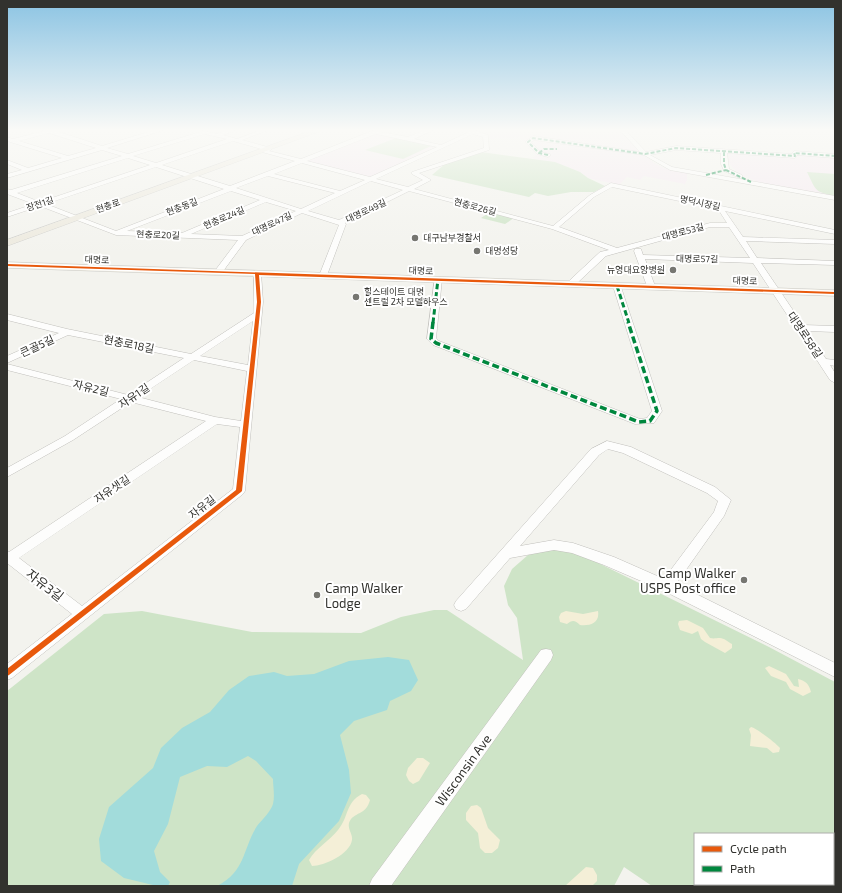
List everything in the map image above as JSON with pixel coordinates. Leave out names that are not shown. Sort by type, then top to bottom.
[{"type":"main road","name":"현충로","points":[[7,244],[210,171]]},
{"type":"main road","points":[[7,244],[9,260],[18,266]]},
{"type":"main road","name":"대명로","points":[[7,265],[835,293]]},
{"type":"street","points":[[7,176],[27,171]]},
{"type":"street","points":[[8,192],[78,171]]},
{"type":"street","name":"장전1길","points":[[7,215],[138,171]]},
{"type":"street","name":"현충로24길","points":[[172,171],[340,223]]},
{"type":"street","name":"현충동길","points":[[116,233],[278,171]]},
{"type":"street","name":"현충로26길","points":[[340,171],[554,228],[615,250]]},
{"type":"street","name":"대명로47길","points":[[218,272],[242,238],[389,171]]},
{"type":"street","name":"대명로49길","points":[[340,223],[428,180],[414,173],[421,171]]},
{"type":"street","points":[[684,171],[835,198]]},
{"type":"street","points":[[706,175],[723,171]]},
{"type":"street","points":[[727,171],[751,182]]},
{"type":"street","points":[[269,174],[340,193]]},
{"type":"street","name":"명덕시장길","points":[[554,228],[592,196],[612,185],[835,232]]},
{"type":"street","name":"현충로20길","points":[[8,192],[116,233],[242,238]]},
{"type":"street","name":"현충로24길","points":[[182,236],[265,200]]},
{"type":"street","points":[[720,208],[774,290]]},
{"type":"street","points":[[323,276],[343,224],[340,223]]},
{"type":"street","name":"대명로53길","points":[[572,283],[603,254],[710,225],[730,225]]},
{"type":"street","points":[[740,239],[835,242]]},
{"type":"street","points":[[636,244],[651,286]]},
{"type":"street","name":"대명로57길","points":[[641,257],[835,263]]},
{"type":"street","name":"자유길","points":[[7,674],[239,491],[259,302],[257,273]]},
{"type":"street","points":[[438,279],[431,339],[436,343],[639,422],[650,421],[657,411],[617,286]]},
{"type":"street","name":"대명로58길","points":[[774,290],[835,380]]},
{"type":"street","name":"자유1길","points":[[7,473],[69,438],[191,356],[258,314]]},
{"type":"street","name":"현충로18길","points":[[7,317],[67,332],[252,369]]},
{"type":"street","points":[[800,328],[835,329]]},
{"type":"street","name":"큰골5길","points":[[7,360],[67,332]]},
{"type":"street","points":[[823,362],[835,362]]},
{"type":"street","name":"자유2길","points":[[7,367],[131,397],[215,420],[246,425]]},
{"type":"street","name":"자유샛길","points":[[8,557],[215,420]]},
{"type":"street","points":[[461,605],[595,452],[607,445],[627,450],[711,490],[725,500],[720,513],[667,586]]},
{"type":"street","points":[[505,554],[554,545],[573,548],[609,561],[667,586],[835,670]]},
{"type":"street","name":"자유3길","points":[[8,557],[82,614]]},
{"type":"street","name":"Wisconsin Ave","points":[[379,886],[546,655]]},
{"type":"shaded area","points":[[342,171],[385,171],[370,178]]},
{"type":"shaded area","points":[[577,171],[676,171],[687,173],[687,180],[685,184],[644,176],[640,180],[627,177],[619,185],[588,178]]},
{"type":"shaded area","points":[[736,171],[835,171],[835,196],[761,183],[743,176]]},
{"type":"green space","points":[[437,171],[577,171],[605,186],[594,192],[571,192],[548,196],[535,193],[529,197],[432,175]]},
{"type":"green space","points":[[807,172],[835,174],[835,196],[823,193],[816,189]]},
{"type":"green space","points":[[490,212],[514,218],[505,224],[481,218]]},
{"type":"green space","points":[[553,549],[578,553],[769,647],[835,682],[835,886],[652,886],[624,867],[614,886],[7,886],[7,691],[104,614],[142,611],[252,632],[361,633],[401,617],[434,610],[447,610],[523,660],[517,618],[508,605],[504,586],[512,569],[528,555]]},
{"type":"sand","points":[[566,611],[583,614],[598,611],[598,615],[596,621],[591,624],[580,625],[574,621],[567,624],[560,622],[559,617],[561,613]]},
{"type":"sand","points":[[687,620],[703,628],[710,638],[722,638],[726,640],[732,644],[732,648],[725,653],[701,639],[698,631],[692,634],[680,630],[678,624],[679,621]]},
{"type":"sand","points":[[769,666],[786,674],[794,686],[799,687],[798,679],[805,682],[811,692],[803,696],[790,689],[786,682],[771,676],[765,668]]},
{"type":"sand","points":[[751,727],[778,746],[780,748],[779,752],[773,753],[767,748],[750,746],[751,735],[749,729]]},
{"type":"sand","points":[[417,758],[423,758],[430,763],[419,781],[413,784],[409,781],[406,775],[408,768]]},
{"type":"sand","points":[[362,794],[366,795],[370,800],[366,808],[354,816],[349,822],[352,840],[347,850],[336,858],[323,864],[312,866],[309,860],[338,830],[350,806]]},
{"type":"sand","points":[[477,805],[481,808],[488,828],[500,840],[498,848],[492,853],[485,853],[480,848],[478,833],[466,820],[466,813],[471,806]]},
{"type":"sand","points":[[586,867],[593,868],[597,875],[597,881],[593,885],[565,886]]},
{"type":"water","points":[[388,657],[409,660],[418,680],[411,691],[390,701],[387,710],[354,721],[340,735],[349,770],[351,793],[339,821],[299,864],[292,886],[217,886],[233,874],[238,867],[257,826],[273,804],[273,779],[256,761],[248,756],[227,767],[207,766],[180,777],[168,824],[154,851],[160,872],[170,882],[168,886],[157,886],[124,878],[101,861],[99,839],[109,807],[153,768],[161,748],[182,728],[210,712],[229,690],[249,676],[274,672],[287,676],[314,674],[349,661]]},
{"type":"marked path","points":[[706,175],[723,171]]},
{"type":"marked path","points":[[727,171],[751,182]]},
{"type":"marked path","points":[[438,279],[431,339],[436,343],[639,422],[650,421],[657,411],[617,286]]},
{"type":"cycle path","points":[[7,265],[835,293]]},
{"type":"cycle path","points":[[7,673],[239,491],[259,302],[257,273]]},
{"type":"place","name":"대구남부경찰서","points":[[415,238]]},
{"type":"place","name":"대명성당","points":[[477,251]]},
{"type":"place","name":"뉴영대요양병원","points":[[673,270]]},
{"type":"place","name":"힐스테이트 대명 센트럴 2차 모델하우스","points":[[356,297]]},
{"type":"place","name":"Camp Walker USPS Post office","points":[[744,580]]},
{"type":"place","name":"Camp Walker Lodge","points":[[317,595]]}]
